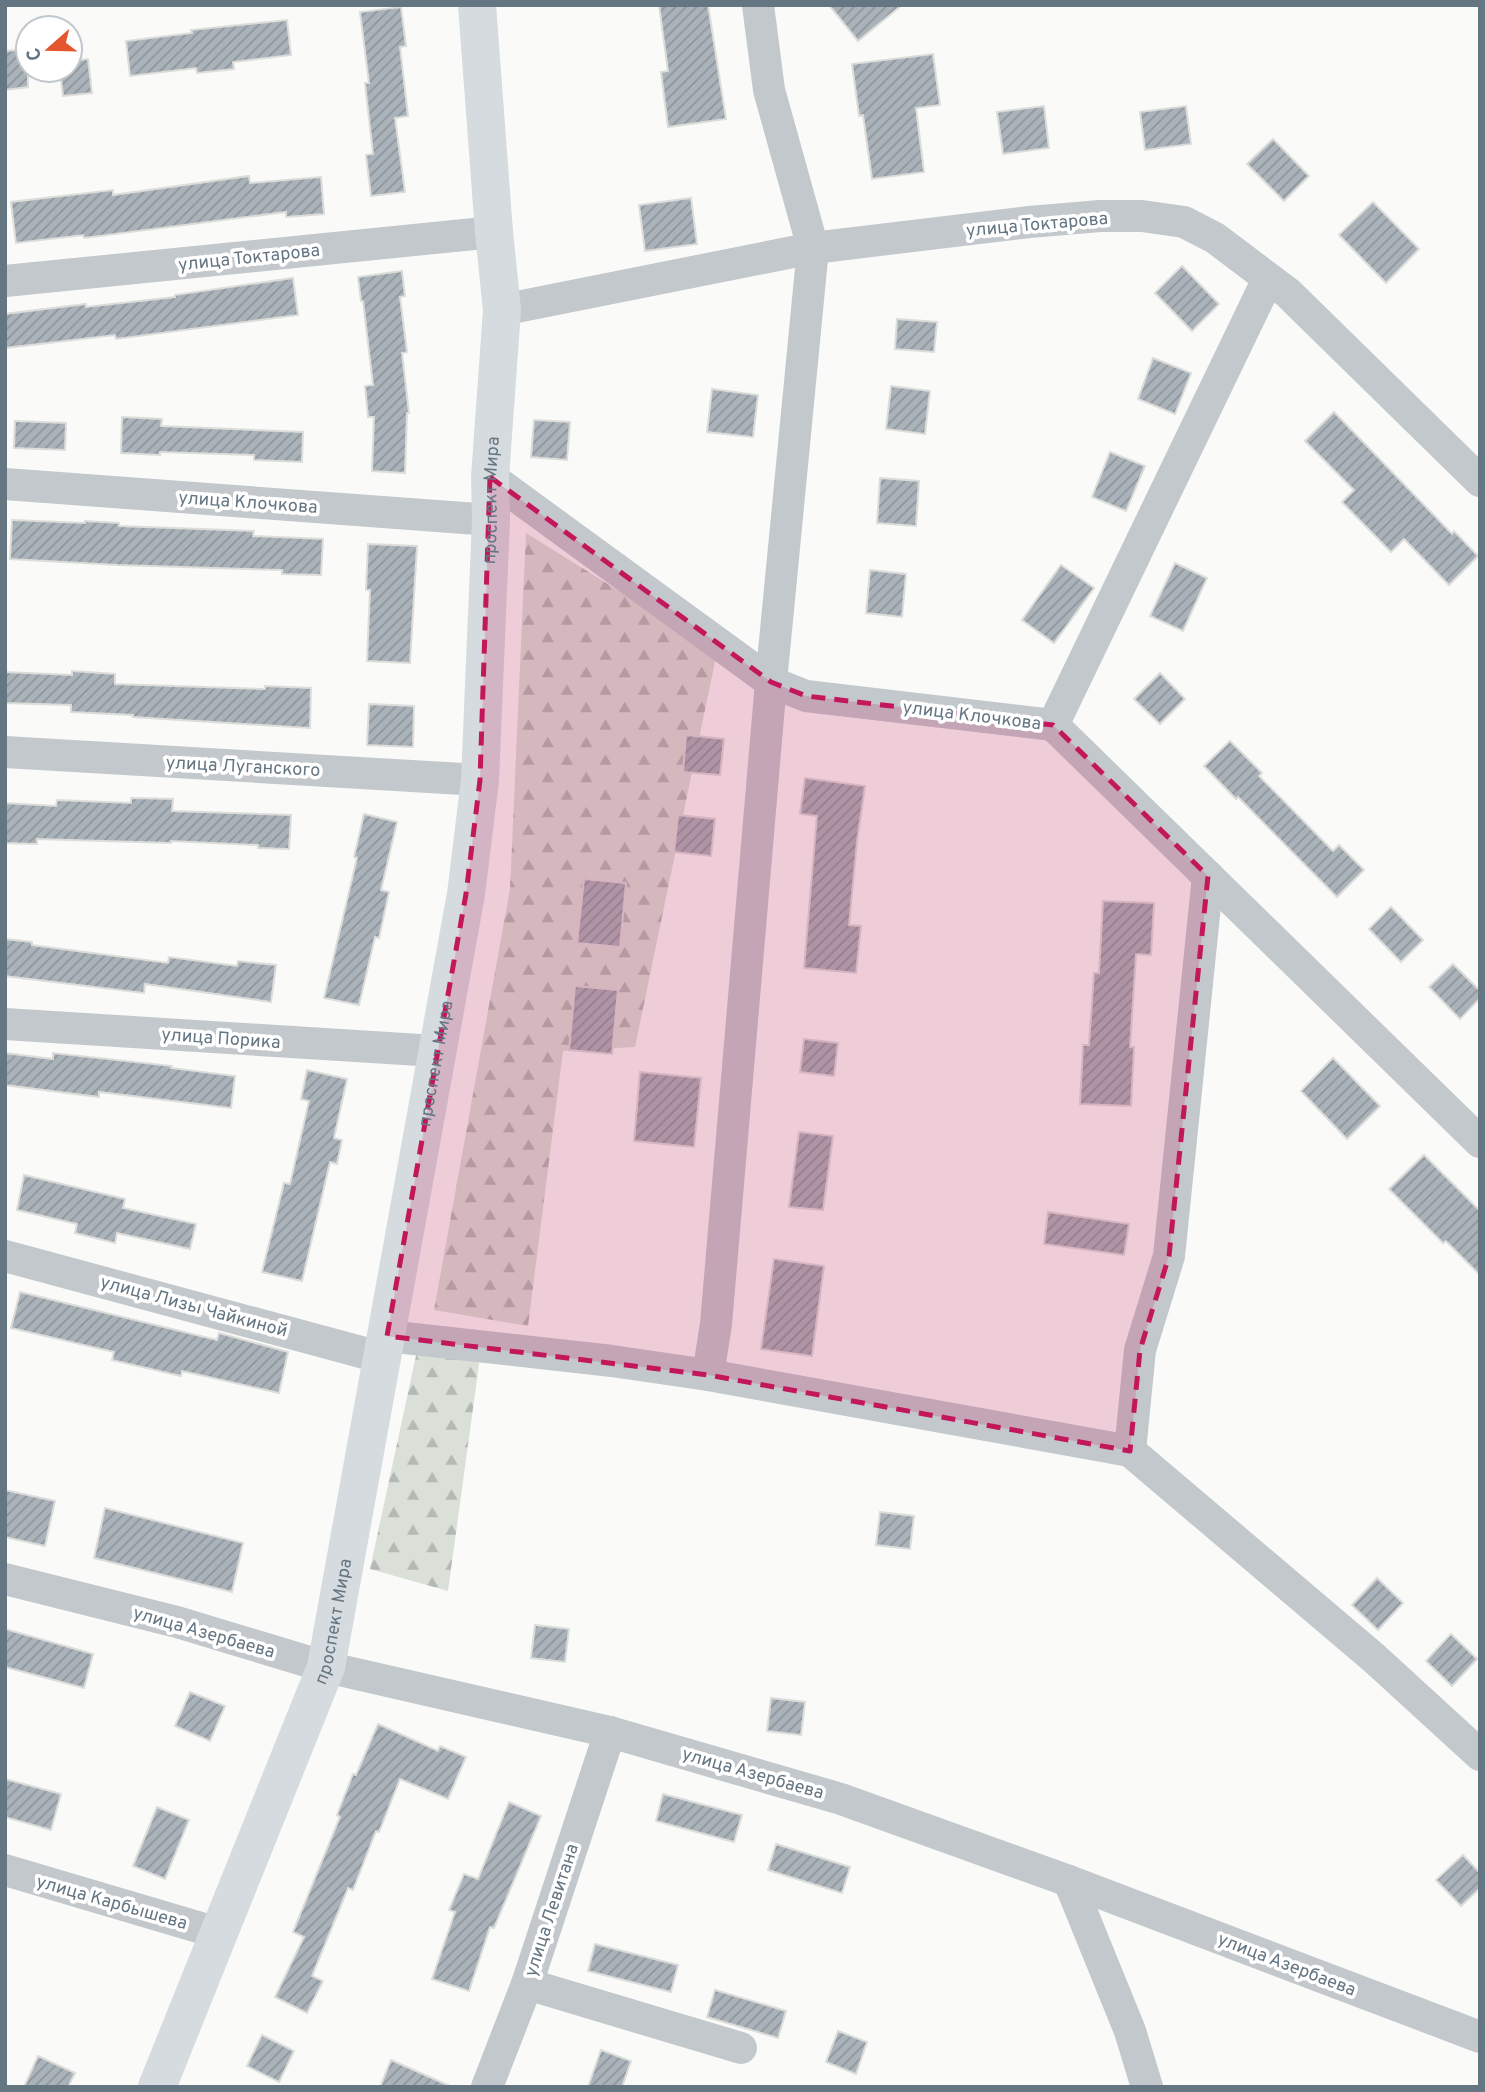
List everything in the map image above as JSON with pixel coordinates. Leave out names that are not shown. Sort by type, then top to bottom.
[{"type":"main road","name":"проспект Мира","points":[[157,2087],[326,1667],[466,894],[480,780],[491,520],[490,477],[502,310],[477,5]]},
{"type":"street","points":[[708,1375],[716,1324],[771,682],[813,248],[769,90],[758,5]]},
{"type":"street","name":"улица Токтарова","points":[[502,310],[813,248],[1100,216],[1142,216],[1184,222],[1215,237],[1287,293],[1480,481]]},
{"type":"street","name":"улица Токтарова","points":[[5,281],[494,232]]},
{"type":"street","points":[[1053,725],[1268,279]]},
{"type":"street","name":"улица Клочкова","points":[[490,477],[771,682],[806,696],[1053,725],[1480,1142]]},
{"type":"street","name":"улица Клочкова","points":[[5,484],[491,520]]},
{"type":"street","name":"улица Луганского","points":[[5,752],[480,780]]},
{"type":"street","points":[[1208,876],[1169,1256],[1140,1350],[1130,1451],[1374,1658],[1480,1755]]},
{"type":"street","name":"улица Порика","points":[[5,1024],[436,1051]]},
{"type":"street","name":"улица Лизы Чайкиной","points":[[5,1256],[385,1347],[612,1361],[708,1375],[1130,1451]]},
{"type":"street","name":"улица Азербаева","points":[[5,1579],[177,1622],[326,1667],[610,1732],[841,1799],[1069,1881],[1480,2037]]},
{"type":"street","name":"улица Левитана","points":[[487,2087],[527,1984],[610,1732]]},
{"type":"street","name":"улица Карбышева","points":[[5,1870],[218,1933]]},
{"type":"street","points":[[1069,1881],[1130,2031],[1147,2087]]},
{"type":"street","points":[[527,1984],[741,2048]]},
{"type":"highlighted area","points":[[490,477],[771,682],[806,696],[1053,725],[1208,876],[1169,1256],[1140,1350],[1130,1451],[708,1375],[387,1336],[466,894],[480,780]]},
{"type":"green space","points":[[526,533],[717,652],[635,1047],[563,1051],[528,1326],[434,1310],[510,889]]},
{"type":"green space","points":[[417,1351],[480,1357],[448,1591],[370,1569]]},
{"type":"building","points":[[659,5],[708,5],[726,119],[668,127],[661,72],[668,71]]},
{"type":"building","points":[[829,5],[902,5],[858,41]]},
{"type":"building","points":[[401,7],[406,46],[400,47],[408,116],[395,118],[405,192],[371,196],[366,155],[373,154],[365,83],[369,83],[360,12]]},
{"type":"building","points":[[287,20],[291,55],[233,62],[234,69],[197,73],[196,68],[130,76],[126,41],[192,33],[191,30]]},
{"type":"building","points":[[14,50],[14,84],[28,84],[28,87],[5,90],[5,51]]},
{"type":"building","points":[[933,54],[940,105],[916,108],[924,172],[872,179],[852,64]]},
{"type":"building","points":[[84,59],[88,59],[92,93],[63,96],[62,84],[84,84]]},
{"type":"building","points":[[1044,106],[1049,148],[1003,154],[997,112]]},
{"type":"building","points":[[1186,106],[1191,144],[1145,150],[1140,112]]},
{"type":"building","points":[[1273,139],[1309,176],[1284,201],[1247,164]]},
{"type":"building","points":[[249,176],[250,183],[321,177],[324,214],[286,217],[286,212],[84,238],[83,235],[16,243],[11,202],[113,190],[113,195]]},
{"type":"building","points":[[691,198],[697,244],[645,251],[639,205]]},
{"type":"building","points":[[1373,202],[1419,249],[1386,283],[1339,235]]},
{"type":"building","points":[[1182,266],[1219,304],[1192,331],[1155,293]]},
{"type":"building","points":[[402,271],[405,296],[400,297],[407,352],[402,353],[409,413],[405,473],[372,471],[374,417],[368,417],[365,386],[373,385],[358,277]]},
{"type":"building","points":[[293,278],[298,315],[116,339],[115,335],[5,348],[5,314],[175,297]]},
{"type":"building","points":[[897,319],[937,322],[934,352],[895,349]]},
{"type":"building","points":[[1153,358],[1191,373],[1175,414],[1138,399]]},
{"type":"building","points":[[891,386],[930,391],[925,434],[886,429]]},
{"type":"building","points":[[712,389],[758,395],[753,437],[707,432]]},
{"type":"building","points":[[1334,412],[1452,534],[1454,531],[1478,556],[1449,585],[1404,539],[1391,552],[1342,502],[1354,490],[1305,441]]},
{"type":"building","points":[[122,417],[162,419],[161,426],[303,432],[302,462],[254,460],[254,455],[121,453]]},
{"type":"building","points":[[534,420],[570,422],[567,460],[531,457]]},
{"type":"building","points":[[15,421],[66,423],[65,450],[14,448]]},
{"type":"building","points":[[1110,452],[1145,466],[1126,511],[1092,497]]},
{"type":"building","points":[[880,478],[919,481],[916,526],[877,523]]},
{"type":"building","points":[[12,520],[85,521],[119,523],[119,526],[254,531],[253,536],[323,539],[321,575],[282,574],[282,570],[10,559]]},
{"type":"building","points":[[368,544],[417,546],[410,663],[367,661],[370,590],[366,590]]},
{"type":"building","points":[[1175,563],[1207,578],[1183,631],[1150,616]]},
{"type":"building","points":[[1061,565],[1094,588],[1054,643],[1022,620]]},
{"type":"building","points":[[870,570],[906,574],[902,617],[866,613]]},
{"type":"building","points":[[72,671],[115,674],[115,684],[311,688],[310,728],[71,712],[71,705],[5,703],[5,672],[72,675]]},
{"type":"building","points":[[1160,673],[1185,699],[1160,724],[1134,699]]},
{"type":"building","points":[[369,704],[414,706],[413,747],[367,745]]},
{"type":"building","points":[[686,735],[724,739],[720,775],[683,772]]},
{"type":"building","points":[[1230,741],[1262,773],[1259,776],[1333,851],[1339,845],[1364,870],[1337,897],[1204,766]]},
{"type":"building","points":[[805,778],[865,786],[849,925],[861,926],[856,973],[804,968],[817,816],[800,814]]},
{"type":"building","points":[[131,798],[173,799],[172,811],[291,815],[289,849],[171,841],[37,839],[37,844],[5,843],[5,803],[56,806],[57,800],[131,803]]},
{"type":"building","points":[[364,814],[397,822],[381,890],[389,892],[379,938],[375,937],[359,1005],[324,998],[357,858],[354,857]]},
{"type":"building","points":[[678,815],[715,819],[711,856],[674,852]]},
{"type":"building","points":[[584,879],[626,883],[620,947],[577,943]]},
{"type":"building","points":[[1103,901],[1154,903],[1151,955],[1136,954],[1130,1047],[1134,1047],[1131,1106],[1080,1104],[1083,1045],[1089,1045],[1094,973],[1099,973]]},
{"type":"building","points":[[1391,907],[1423,940],[1401,962],[1369,929]]},
{"type":"building","points":[[5,939],[168,963],[169,957],[237,966],[238,961],[276,965],[271,1002],[145,984],[144,993],[5,976]]},
{"type":"building","points":[[1453,964],[1480,991],[1480,998],[1460,1019],[1429,987]]},
{"type":"building","points":[[575,986],[618,990],[612,1054],[569,1050]]},
{"type":"building","points":[[804,1039],[838,1043],[834,1076],[800,1072]]},
{"type":"building","points":[[5,1053],[53,1059],[53,1053],[235,1076],[231,1108],[99,1092],[99,1097],[5,1085]]},
{"type":"building","points":[[1333,1058],[1380,1106],[1347,1139],[1301,1091]]},
{"type":"building","points":[[307,1070],[347,1079],[334,1138],[342,1140],[337,1164],[330,1162],[302,1281],[262,1272],[284,1183],[290,1184],[309,1101],[301,1099]]},
{"type":"building","points":[[640,1072],[701,1078],[694,1147],[634,1141]]},
{"type":"building","points":[[799,1132],[833,1136],[823,1210],[789,1207]]},
{"type":"building","points":[[1424,1155],[1480,1211],[1480,1275],[1446,1241],[1443,1243],[1389,1189]]},
{"type":"building","points":[[24,1175],[125,1199],[123,1208],[196,1224],[190,1249],[117,1233],[115,1243],[75,1233],[77,1224],[17,1210]]},
{"type":"building","points":[[1048,1212],[1129,1224],[1124,1255],[1044,1244]]},
{"type":"building","points":[[774,1259],[824,1266],[812,1356],[761,1349]]},
{"type":"building","points":[[20,1292],[217,1340],[219,1333],[288,1352],[279,1393],[182,1371],[181,1376],[112,1360],[114,1352],[11,1328]]},
{"type":"building","points":[[5,1490],[55,1501],[45,1546],[5,1537]]},
{"type":"building","points":[[105,1508],[243,1543],[232,1592],[94,1558]]},
{"type":"building","points":[[880,1512],[914,1516],[910,1549],[876,1545]]},
{"type":"building","points":[[1377,1578],[1403,1603],[1378,1630],[1352,1605]]},
{"type":"building","points":[[535,1625],[569,1629],[565,1662],[531,1658]]},
{"type":"building","points":[[5,1629],[93,1654],[84,1688],[5,1667]]},
{"type":"building","points":[[1451,1634],[1477,1659],[1452,1686],[1426,1661]]},
{"type":"building","points":[[190,1692],[225,1706],[210,1741],[175,1726]]},
{"type":"building","points":[[771,1698],[805,1702],[801,1735],[767,1731]]},
{"type":"building","points":[[378,1724],[438,1751],[440,1746],[466,1757],[448,1799],[400,1779],[353,1890],[348,1888],[312,1976],[323,1981],[307,2013],[275,1997],[304,1937],[293,1932],[340,1817],[337,1815],[353,1774],[356,1775]]},
{"type":"building","points":[[5,1779],[61,1794],[51,1830],[5,1817]]},
{"type":"building","points":[[663,1794],[742,1815],[734,1842],[656,1821]]},
{"type":"building","points":[[509,1802],[541,1816],[494,1928],[490,1927],[469,1991],[432,1979],[455,1912],[449,1910],[464,1874],[478,1879]]},
{"type":"building","points":[[157,1807],[189,1820],[165,1879],[133,1866]]},
{"type":"building","points":[[776,1844],[850,1867],[842,1893],[768,1870]]},
{"type":"building","points":[[1463,1855],[1480,1873],[1480,1888],[1461,1906],[1436,1880]]},
{"type":"building","points":[[595,1944],[678,1965],[671,1992],[588,1971]]},
{"type":"building","points":[[715,1990],[786,2011],[778,2038],[707,2017]]},
{"type":"building","points":[[838,2031],[867,2042],[856,2074],[826,2062]]},
{"type":"building","points":[[262,2035],[294,2051],[279,2082],[247,2066]]},
{"type":"building","points":[[601,2050],[631,2061],[622,2087],[588,2087]]},
{"type":"building","points":[[38,2056],[75,2073],[68,2087],[24,2087]]},
{"type":"building","points":[[391,2060],[452,2087],[380,2087]]}]
